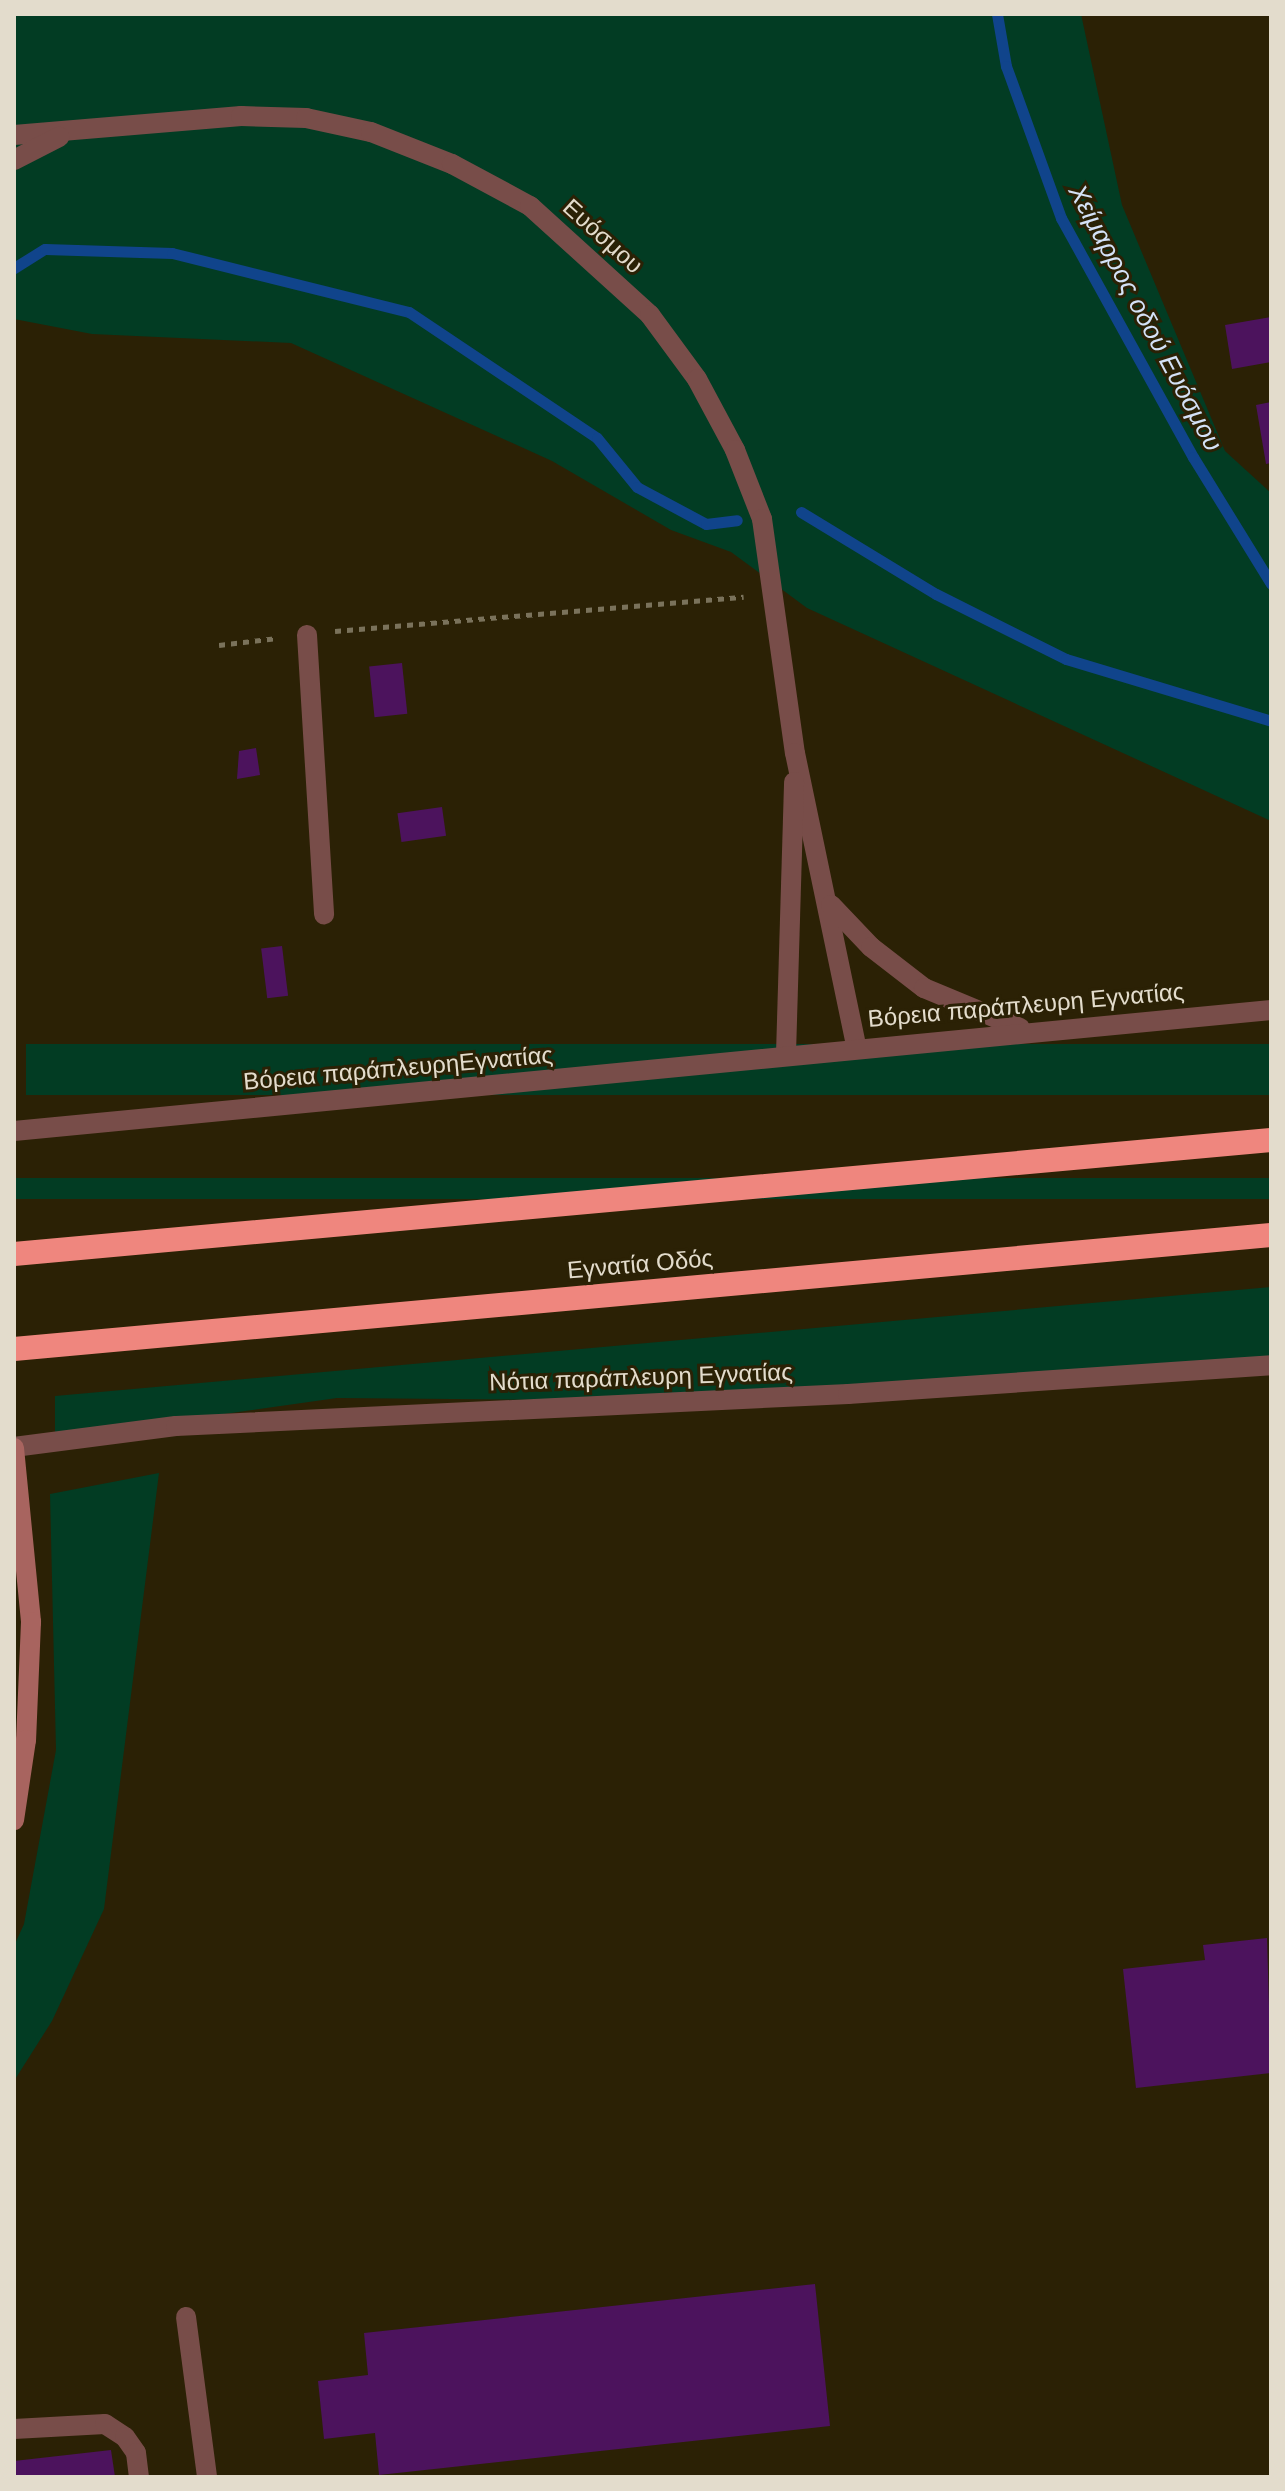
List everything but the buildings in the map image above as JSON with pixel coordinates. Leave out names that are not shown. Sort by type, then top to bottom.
[{"type":"highway","points":[[14,1254],[1271,1140]]},
{"type":"highway","name":"Εγνατία Οδός","points":[[14,1349],[1271,1235]]},
{"type":"main road","points":[[14,1448],[31,1622],[26,1740],[14,1820]]},
{"type":"street","name":"Ευόσμου","points":[[14,135],[241,116],[306,118],[385,137],[452,164],[530,206],[623,288],[697,379],[735,450],[762,519],[795,753]]},
{"type":"street","points":[[14,160],[66,133]]},
{"type":"street","points":[[307,635],[324,914]]},
{"type":"street","points":[[795,753],[831,905],[856,1046]]},
{"type":"street","points":[[786,1054],[795,753]]},
{"type":"street","points":[[831,905],[871,947],[924,988],[1028,1031]]},
{"type":"street","name":"Βόρεια παράπλευρη Εγνατίας","points":[[786,1054],[1271,1010]]},
{"type":"street","name":"Βόρεια παράπλευρηΕγνατίας","points":[[14,1131],[786,1054]]},
{"type":"street","name":"Νότια παράπλευρη Εγνατίας","points":[[14,1448],[176,1426],[344,1415],[848,1394],[1271,1365]]},
{"type":"street","points":[[186,2317],[207,2477]]},
{"type":"street","points":[[14,2429],[105,2424],[125,2437],[136,2453],[139,2477]]},
{"type":"path","points":[[219,645],[775,595]]},
{"type":"green space","points":[[14,14],[1081,14],[1122,205],[1225,451],[1271,493],[1271,821],[807,608],[731,552],[671,530],[552,461],[291,343],[92,334],[14,319]]},
{"type":"green space","points":[[26,1044],[1271,1044],[1271,1095],[26,1095]]},
{"type":"green space","points":[[14,1178],[1271,1178],[1271,1199],[14,1199]]},
{"type":"green space","points":[[1271,1287],[1271,1357],[808,1402],[337,1398],[55,1438],[55,1396]]},
{"type":"green space","points":[[159,1473],[104,1909],[52,2021],[14,2081],[14,1946],[24,1924],[56,1750],[50,1494]]},
{"type":"waterway","name":"Χείμαρρος οδού Ευόσμου","points":[[997,14],[1006,66],[1061,218],[1193,457],[1271,584]]},
{"type":"waterway","name":"Χείμαρρος οδού Ευόσμου","points":[[14,268],[45,249],[172,253],[409,312],[597,438],[637,487],[706,524],[737,520]]},
{"type":"waterway","points":[[801,512],[936,594],[1066,659],[1271,721]]}]
